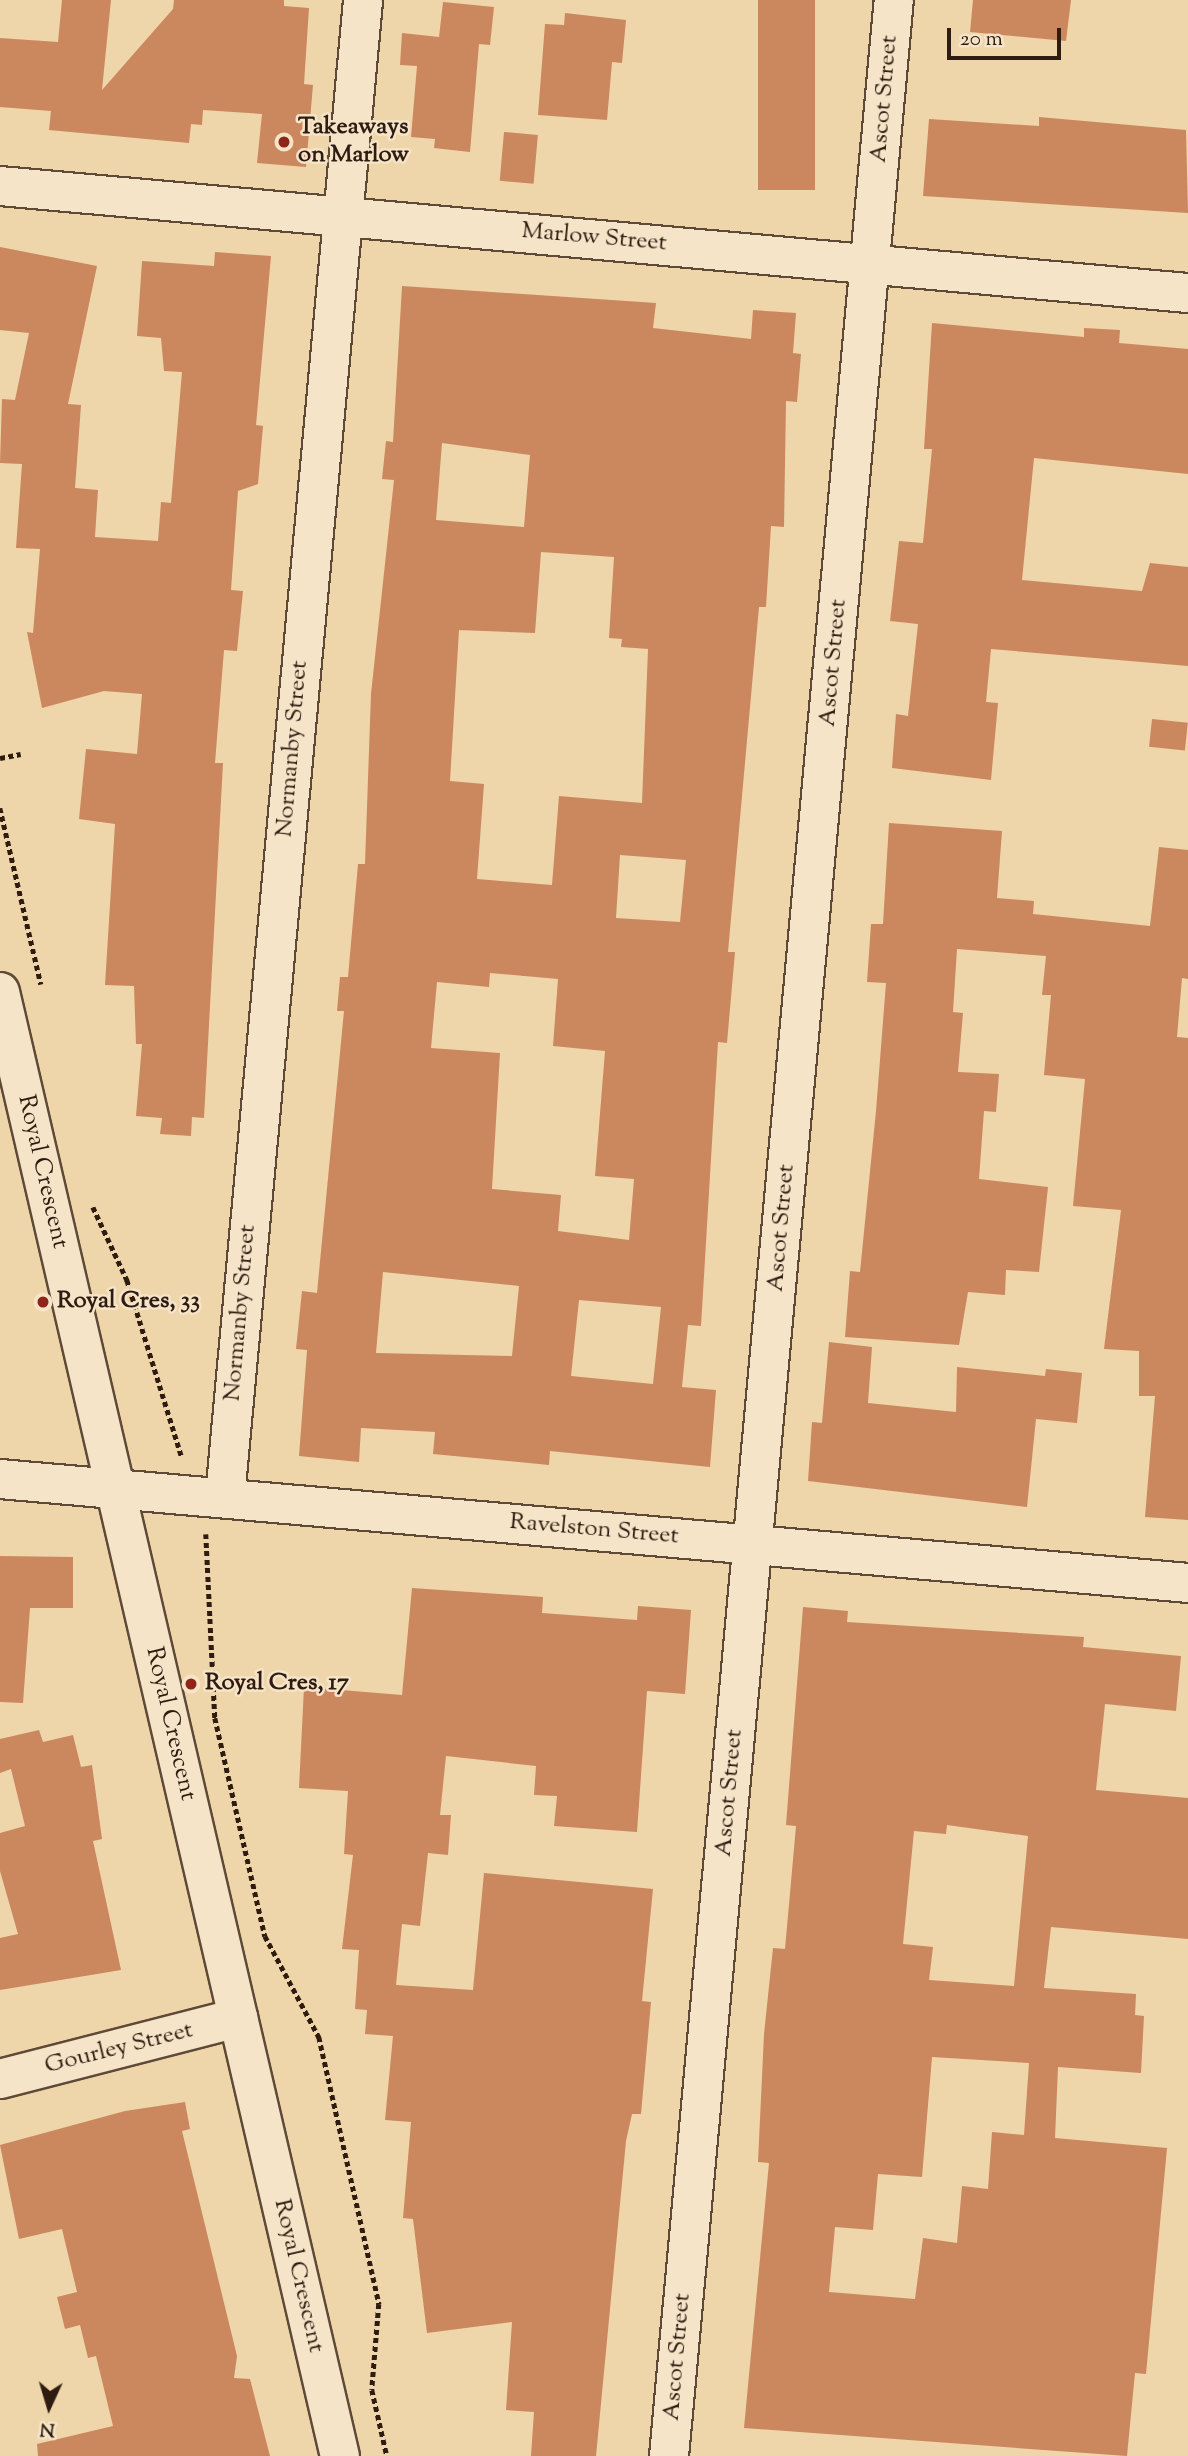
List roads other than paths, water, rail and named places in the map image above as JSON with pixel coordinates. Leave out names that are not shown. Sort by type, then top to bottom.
[{"type":"street","name":"Normanby Street","points":[[214,1510],[363,0]]},
{"type":"street","name":"Ascot Street","points":[[670,2456],[894,0]]},
{"type":"street","name":"Marlow Street","points":[[0,186],[871,262],[1188,293]]},
{"type":"street","name":"Royal Crescent","points":[[0,992],[340,2456]]},
{"type":"street","name":"Ravelston Street","points":[[0,1479],[116,1489],[214,1510],[752,1544],[1188,1583]]},
{"type":"street","name":"Gourley Street","points":[[0,2079],[238,2018]]},
{"type":"place","name":"Takeaways on Marlow","points":[[284,142]]},
{"type":"place","name":"Royal Cres, 33","points":[[43,1302]]},
{"type":"place","name":"Royal Cres, 17","points":[[191,1684]]}]
